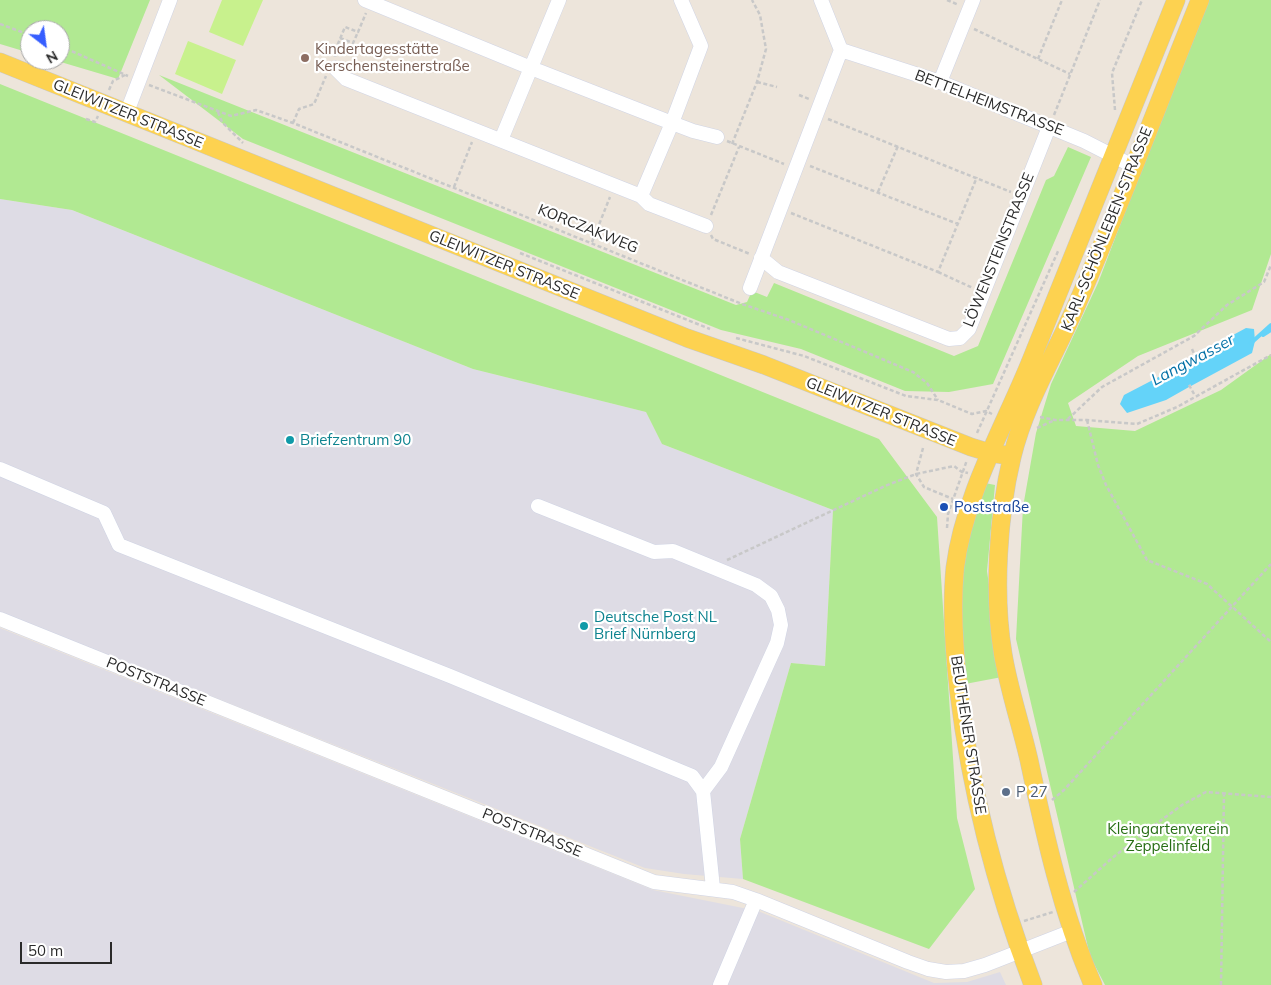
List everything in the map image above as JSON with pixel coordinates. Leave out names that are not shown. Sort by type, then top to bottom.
[{"type":"main road","name":"KARL-SCHÖNLEBEN-STRASSE","points":[[1012,456],[1014,423],[1114,156],[1176,0]]},
{"type":"main road","name":"KARL-SCHÖNLEBEN-STRASSE","points":[[991,453],[1014,423],[1038,386],[1079,302],[1200,0]]},
{"type":"main road","name":"GLEIWITZER STRASSE","points":[[0,62],[687,338],[764,366],[962,444],[991,453],[1012,456]]},
{"type":"main road","name":"BEUTHENER STRASSE","points":[[991,453],[968,511],[958,552],[953,601],[954,634],[962,718],[989,852],[1020,951],[1033,985]]},
{"type":"main road","points":[[1012,456],[1001,536],[999,622],[1004,662],[1065,908],[1093,985]]},
{"type":"street","points":[[127,112],[170,0]]},
{"type":"street","points":[[501,140],[559,0]]},
{"type":"street","points":[[641,196],[672,124],[700,46],[680,0]]},
{"type":"street","points":[[750,288],[840,50],[821,0]]},
{"type":"street","points":[[940,82],[973,0]]},
{"type":"street","points":[[368,1],[395,5],[531,68],[672,124],[716,137]]},
{"type":"street","name":"BETTELHEIMSTRASSE","points":[[840,50],[940,82],[1084,141],[1133,166]]},
{"type":"street","points":[[335,68],[346,79],[641,196],[648,204],[706,226]]},
{"type":"street","name":"LÖWENSTEINSTRASSE","points":[[761,258],[778,272],[950,339],[960,338],[969,329],[1050,127]]},
{"type":"street","points":[[0,470],[104,513],[119,544],[670,765],[692,776],[703,791],[713,888]]},
{"type":"street","points":[[538,506],[654,552],[673,551],[712,566],[756,585],[771,596],[778,610],[781,625],[777,643],[721,767],[703,791]]},
{"type":"street","name":"POSTSTRASSE","points":[[0,619],[654,882],[733,892],[928,969],[946,972],[964,971],[985,966],[1072,931]]},
{"type":"street","points":[[720,985],[756,900]]},
{"type":"path","points":[[732,144],[757,82],[766,49],[760,15],[752,0]]},
{"type":"path","points":[[1038,59],[1062,0]]},
{"type":"path","points":[[1050,127],[1100,0]]},
{"type":"path","points":[[1115,114],[1112,73],[1142,0]]},
{"type":"path","points":[[340,38],[354,43],[368,1]]},
{"type":"path","points":[[0,24],[20,31]]},
{"type":"path","points":[[963,24],[1070,74]]},
{"type":"path","points":[[293,123],[299,109],[314,104],[324,76],[335,68],[335,50],[345,26],[358,32]]},
{"type":"path","points":[[757,82],[777,87]]},
{"type":"path","name":"KORCZAKWEG","points":[[243,144],[222,122],[218,112],[231,116],[256,110],[293,123],[742,304],[789,320],[913,372],[927,383],[938,400]]},
{"type":"path","points":[[815,114],[1022,196]]},
{"type":"path","points":[[454,187],[476,131]]},
{"type":"path","points":[[716,137],[739,147],[878,192],[958,224]]},
{"type":"path","points":[[878,192],[898,146]]},
{"type":"path","points":[[739,147],[706,226],[713,239],[761,258]]},
{"type":"path","points":[[938,272],[977,177]]},
{"type":"path","points":[[592,242],[615,186]]},
{"type":"path","points":[[780,209],[938,272],[983,293]]},
{"type":"path","points":[[990,402],[1062,240]]},
{"type":"path","points":[[518,253],[710,329]]},
{"type":"path","points":[[1067,420],[1102,387],[1194,336],[1227,305],[1264,282],[1271,265]]},
{"type":"path","points":[[728,336],[804,356],[906,396],[938,400],[972,414],[986,412],[1034,430],[1056,420],[1087,420],[1137,424],[1177,407],[1271,355]]},
{"type":"path","points":[[1192,349],[1196,358]]},
{"type":"path","points":[[1189,385],[1194,394]]},
{"type":"path","points":[[1087,420],[1098,465],[1106,485],[1147,560],[1207,584],[1271,642]]},
{"type":"path","points":[[923,448],[916,474],[924,487],[953,499]]},
{"type":"path","points":[[712,566],[885,486],[916,474],[954,466],[962,472]]},
{"type":"path","points":[[1040,811],[1064,790],[1271,564]]},
{"type":"path","points":[[1012,926],[1073,905],[1074,893],[1083,883],[1145,832],[1182,805],[1206,792],[1271,797]]},
{"type":"path","points":[[1221,985],[1224,793]]},
{"type":"shaded area","points":[[0,199],[72,210],[473,369],[646,412],[662,444],[833,510],[825,666],[791,663],[740,839],[743,879],[684,874],[645,868],[0,612]]},
{"type":"shaded area","points":[[0,628],[653,890],[758,911],[934,983],[967,982],[1000,972],[1006,985],[0,985]]},
{"type":"green space","points":[[0,0],[150,0],[118,79],[70,65],[70,20],[20,20],[20,50],[0,44]]},
{"type":"green space","points":[[222,0],[263,0],[243,46],[209,32]]},
{"type":"green space","name":"Kleingartenverein Zeppelinfeld","points":[[1209,0],[1271,0],[1271,254],[1252,310],[1138,356],[1068,403],[1076,426],[1135,431],[1221,390],[1271,354],[1271,985],[1105,985],[1090,956],[1016,639],[1023,507],[1036,433],[1051,384],[1098,283],[1162,115]]},
{"type":"green space","points":[[188,41],[236,60],[222,94],[175,74]]},
{"type":"green space","points":[[159,75],[736,305],[747,302],[752,291],[767,297],[774,283],[954,356],[978,346],[1046,180],[1054,176],[1068,147],[1091,157],[993,384],[949,392],[905,391],[801,349],[721,330],[243,139]]},
{"type":"green space","points":[[0,84],[879,439],[937,517],[957,818],[975,889],[929,949],[743,879],[740,839],[791,663],[825,666],[833,510],[662,444],[646,412],[473,369],[72,210],[0,199]]},
{"type":"green space","points":[[985,483],[995,485],[987,571],[1002,677],[965,684],[960,612],[963,557]]},
{"type":"water","points":[[1246,328],[1254,329],[1255,341],[1252,353],[1191,386],[1190,384],[1189,387],[1166,400],[1127,413],[1120,404],[1124,395],[1197,357],[1199,360],[1198,354]]},
{"type":"waterway","name":"Langwasser","points":[[1251,343],[1271,325]]},
{"type":"waterway","name":"Langwasser","points":[[1263,335],[1271,330]]},
{"type":"place","name":"Kindertagesstätte Kerschensteinerstraße","points":[[305,58]]},
{"type":"place","name":"Briefzentrum 90","points":[[290,440]]},
{"type":"place","name":"Poststraße","points":[[944,507]]},
{"type":"place","name":"Deutsche Post NL Brief Nürnberg","points":[[584,626]]},
{"type":"place","name":"P 27","points":[[1006,792]]}]
